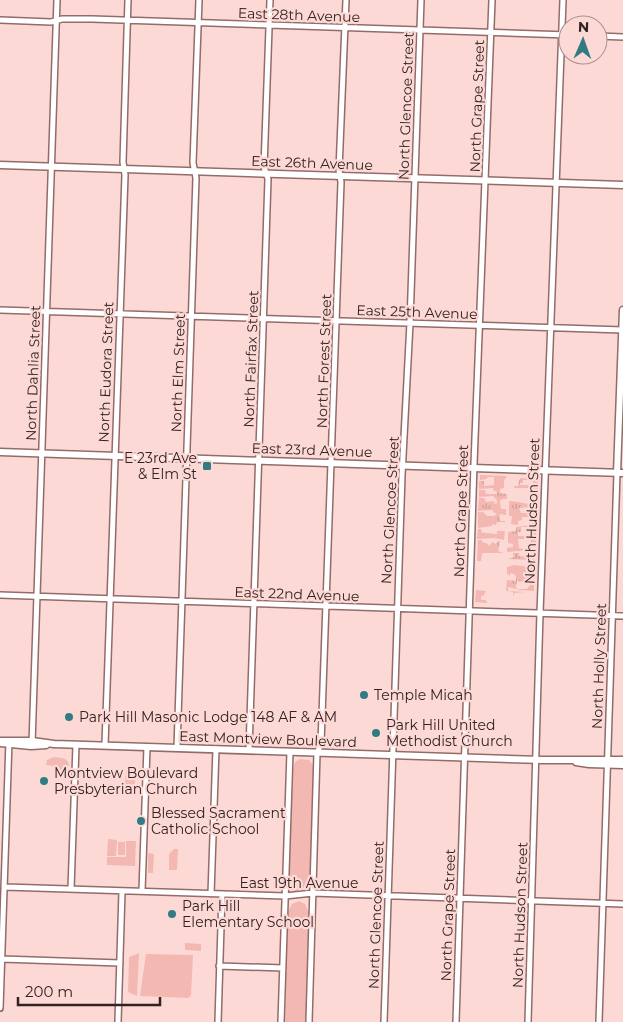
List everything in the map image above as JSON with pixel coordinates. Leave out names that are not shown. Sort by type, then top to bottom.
[{"type":"street","name":"North Dahlia Street","points":[[32,743],[57,0]]},
{"type":"street","name":"North Eudora Street","points":[[105,746],[120,314],[128,0]]},
{"type":"street","name":"North Elm Street","points":[[177,748],[196,178],[193,163],[199,0]]},
{"type":"street","name":"North Fairfax Street","points":[[249,750],[268,179],[264,167],[270,0]]},
{"type":"street","name":"North Forest Street","points":[[308,1022],[317,753],[321,744],[330,463],[337,320],[346,0]]},
{"type":"street","name":"North Glencoe Street","points":[[384,1022],[397,608],[410,323],[421,0]]},
{"type":"street","name":"North Grape Street","points":[[456,1022],[479,325],[492,0]]},
{"type":"street","name":"North Hudson Street","points":[[563,0],[563,15]]},
{"type":"street","name":"East 28th Avenue","points":[[0,20],[50,22],[62,19],[558,35]]},
{"type":"street","points":[[608,36],[623,37]]},
{"type":"street","name":"North Hudson Street","points":[[528,1022],[540,613],[561,65]]},
{"type":"street","name":"East 26th Avenue","points":[[0,165],[623,185]]},
{"type":"street","name":"East 25th Avenue","points":[[0,310],[623,330]]},
{"type":"street","name":"North Holly Street","points":[[600,1022],[613,615],[620,473],[623,310]]},
{"type":"street","name":"East 23rd Avenue","points":[[0,452],[620,473]]},
{"type":"street","name":"East 22nd Avenue","points":[[0,595],[623,616]]},
{"type":"street","name":"East Montview Boulevard","points":[[0,742],[464,758],[572,761],[586,759],[623,765]]},
{"type":"street","points":[[0,1008],[4,887],[3,843],[9,743]]},
{"type":"street","points":[[71,889],[76,745]]},
{"type":"street","points":[[142,891],[147,747]]},
{"type":"street","points":[[211,894],[216,749]]},
{"type":"street","points":[[281,1022],[290,752]]},
{"type":"street","name":"East Montview Boulevard","points":[[608,762],[623,760]]},
{"type":"street","name":"East 19th Avenue","points":[[4,887],[286,896],[313,892],[623,904]]},
{"type":"street","points":[[118,1022],[122,891]]},
{"type":"street","points":[[218,1022],[222,894]]},
{"type":"street","points":[[2,959],[120,963]]},
{"type":"street","points":[[219,966],[283,968]]},
{"type":"green space","points":[[480,475],[507,476],[504,481],[504,488],[500,489],[500,493],[507,494],[507,499],[500,501],[501,509],[506,509],[506,515],[499,514],[500,521],[505,522],[497,522],[496,525],[492,524],[492,526],[478,528],[478,512],[483,512],[487,516],[497,514],[493,510],[478,511],[479,498],[484,498],[486,502],[494,501],[495,504],[497,503],[493,496],[479,497],[479,490],[485,490],[486,494],[497,494],[493,488],[479,489],[479,481],[484,481],[484,486],[494,485],[494,477],[480,480]]},
{"type":"green space","points":[[532,477],[538,477],[538,484],[534,484],[532,480],[523,480],[523,483],[520,483],[520,485],[538,485],[538,491],[533,491],[533,488],[514,488],[514,486],[518,486],[520,478],[533,479]]},
{"type":"green space","points":[[509,501],[532,504],[533,501],[537,501],[536,510],[530,507],[519,508],[521,513],[537,511],[536,520],[532,520],[532,517],[522,517],[522,520],[518,521],[518,525],[511,524],[512,516],[509,516]]},
{"type":"green space","points":[[532,522],[536,522],[536,542],[531,542],[531,539],[518,539],[519,548],[528,550],[507,552],[507,548],[513,547],[513,544],[508,543],[508,532],[516,531],[516,527],[531,525]],"holes":[[[521,527],[530,527],[532,532],[529,536],[518,536],[518,532],[521,532]]]},
{"type":"green space","points":[[478,529],[481,529],[482,533],[497,534],[497,531],[505,531],[504,540],[494,538],[477,539]]},
{"type":"green space","points":[[478,540],[482,540],[482,542],[489,546],[492,542],[496,544],[500,541],[498,551],[504,553],[484,553],[482,554],[481,561],[477,561]]},
{"type":"green space","points":[[513,553],[529,557],[529,554],[534,553],[535,565],[528,560],[509,559],[514,557]]},
{"type":"green space","points":[[530,563],[535,566],[534,584],[517,581],[516,587],[517,589],[527,589],[530,585],[534,585],[534,591],[520,590],[508,587],[508,591],[526,592],[514,593],[513,597],[513,592],[506,591],[507,580],[516,581],[516,576],[510,573],[510,576],[507,574],[507,567],[514,565],[529,567]]},
{"type":"green space","points":[[476,590],[486,591],[481,596],[481,600],[486,600],[487,603],[475,602]]},
{"type":"green space","points":[[54,757],[67,760],[69,764],[66,771],[55,772],[53,766],[46,765],[47,760]]},
{"type":"green space","points":[[300,759],[309,760],[313,765],[314,771],[311,878],[308,887],[299,889],[293,896],[294,887],[289,879],[293,768],[295,762]]},
{"type":"green space","points":[[126,770],[135,770],[135,785],[125,784]]},
{"type":"green space","points":[[108,839],[117,840],[116,856],[107,856]]},
{"type":"green space","points":[[126,841],[136,841],[135,866],[107,865],[107,857],[126,857]]},
{"type":"green space","points":[[118,842],[125,842],[125,855],[118,855]]},
{"type":"green space","points":[[174,849],[178,849],[177,870],[169,870],[169,854]]},
{"type":"green space","points":[[148,853],[154,854],[153,873],[148,873]]},
{"type":"green space","points":[[299,901],[305,904],[310,915],[306,1022],[285,1022],[288,912],[292,904]]},
{"type":"green space","points":[[185,943],[201,944],[201,951],[185,950]]},
{"type":"green space","points":[[139,953],[137,996],[128,992],[129,957]]},
{"type":"green space","points":[[146,954],[193,955],[191,995],[188,998],[140,996]]},
{"type":"place","name":"E 23rd Ave & Elm St","points":[[207,466]]},
{"type":"place","name":"Temple Micah","points":[[364,695]]},
{"type":"place","name":"Park Hill Masonic Lodge 148 AF & AM","points":[[69,717]]},
{"type":"place","name":"Park Hill United Methodist Church","points":[[376,733]]},
{"type":"place","name":"Montview Boulevard Presbyterian Church","points":[[44,781]]},
{"type":"place","name":"Blessed Sacrament Catholic School","points":[[141,821]]},
{"type":"place","name":"Park Hill Elementary School","points":[[172,914]]}]
